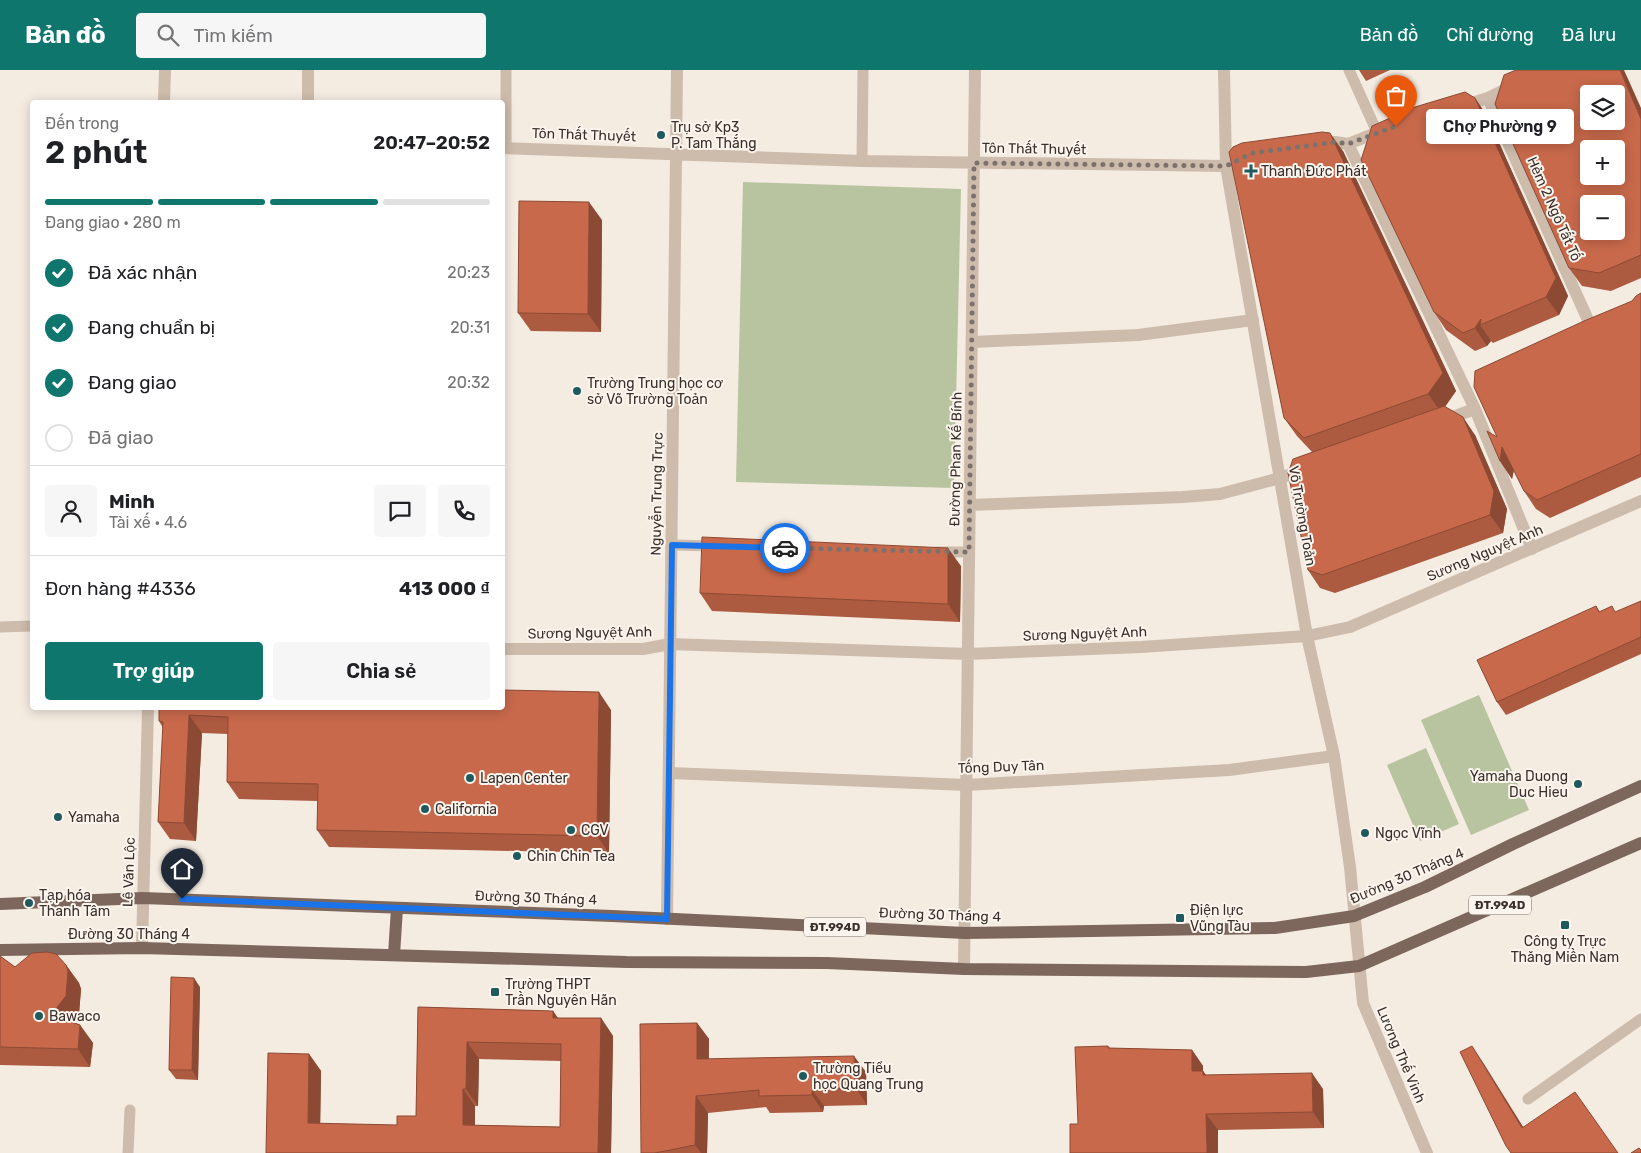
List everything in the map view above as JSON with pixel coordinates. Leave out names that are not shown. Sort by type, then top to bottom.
[{"type":"main road","name":"Đường 30 Tháng 4","points":[[0,904],[143,898],[965,933],[1275,928],[1354,916],[1425,888],[1513,844],[1641,786]]},
{"type":"main road","name":"Đường 30 Tháng 4","points":[[0,950],[142,948],[627,962],[827,963],[964,969],[1306,972],[1359,966],[1641,843]]},
{"type":"main road","points":[[394,955],[396,908]]},
{"type":"street","points":[[164,100],[165,70]]},
{"type":"street","points":[[308,70],[308,100]]},
{"type":"street","name":"Nguyễn Trung Trực","points":[[667,919],[677,70]]},
{"type":"street","name":"Đường Phan Kế Bính","points":[[964,969],[975,70]]},
{"type":"street","name":"Võ Trường Toản","points":[[1224,70],[1226,166],[1308,636],[1334,756],[1350,867],[1359,966]]},
{"type":"street","points":[[1451,110],[1488,98],[1522,82]]},
{"type":"street","name":"Hẻm 2 Ngô Tất Tố","points":[[1488,98],[1593,331]]},
{"type":"street","points":[[1308,146],[1336,142],[1348,144],[1396,126]]},
{"type":"street","points":[[1348,144],[1470,388],[1475,409],[1532,549]]},
{"type":"street","name":"Tôn Thất Thuyết","points":[[505,148],[862,161],[974,163],[1226,166],[1243,158]]},
{"type":"street","points":[[972,342],[1138,335],[1252,320]]},
{"type":"street","points":[[1429,426],[1475,409]]},
{"type":"street","points":[[970,505],[1220,494],[1280,478],[1317,465]]},
{"type":"street","name":"Sương Nguyệt Anh","points":[[505,649],[643,650],[670,644],[968,654],[1141,647],[1308,636],[1350,627],[1641,501]]},
{"type":"street","name":"Lê Văn Lộc","points":[[142,948],[148,710]]},
{"type":"street","name":"Tống Duy Tân","points":[[669,773],[967,785],[1229,770],[1334,756]]},
{"type":"street","name":"Lương Thế Vinh","points":[[1359,966],[1363,1003],[1427,1153]]},
{"type":"lane","points":[[505,109],[506,70]]},
{"type":"lane","points":[[862,161],[863,70]]},
{"type":"lane","points":[[1350,70],[1377,132]]},
{"type":"lane","points":[[672,545],[731,546]]},
{"type":"lane","points":[[920,551],[969,552]]},
{"type":"lane","points":[[0,627],[30,626]]},
{"type":"lane","points":[[1528,1099],[1641,1019]]},
{"type":"lane","points":[[128,1153],[130,1110]]},
{"type":"green space","points":[[743,182],[961,189],[954,488],[736,482]]},
{"type":"green space","points":[[1479,695],[1529,810],[1471,835],[1421,720]]},
{"type":"green space","points":[[1426,748],[1459,824],[1420,841],[1387,765]]},
{"type":"building","points":[[1516,70],[1620,70],[1641,119],[1641,255],[1599,273],[1569,268],[1495,104],[1504,75]]},
{"type":"building","points":[[1465,92],[1475,98],[1556,278],[1546,297],[1480,325],[1481,319],[1475,328],[1463,333],[1434,312],[1361,160],[1372,126],[1415,107]]},
{"type":"building","points":[[1322,132],[1330,133],[1443,373],[1428,394],[1304,438],[1284,418],[1229,152],[1233,147],[1242,143]]},
{"type":"building","points":[[519,201],[589,202],[588,314],[518,313]]},
{"type":"building","points":[[1641,293],[1641,454],[1537,500],[1524,491],[1502,447],[1500,461],[1487,431],[1497,437],[1474,387],[1475,371],[1632,301]]},
{"type":"building","points":[[1444,406],[1463,417],[1494,491],[1490,515],[1322,575],[1308,570],[1288,473],[1293,459]]},
{"type":"building","points":[[702,537],[948,548],[948,604],[700,593]]},
{"type":"building","points":[[1641,601],[1641,637],[1497,702],[1477,660],[1596,606],[1599,612],[1612,606],[1615,612]]},
{"type":"building","name":"Lapen Center","points":[[505,690],[599,692],[597,836],[317,830],[318,784],[227,782],[228,717],[189,715],[184,823],[158,822],[163,722],[159,721],[159,710],[505,710]]},
{"type":"building","name":"Bawaco","points":[[47,952],[56,954],[66,965],[68,971],[66,996],[51,1015],[80,1025],[78,1049],[0,1047],[0,956],[15,967],[32,953]]},
{"type":"building","points":[[171,977],[194,978],[192,1070],[169,1070]]},
{"type":"building","points":[[418,1007],[553,1011],[553,1018],[601,1018],[598,1153],[266,1153],[268,1053],[309,1054],[308,1123],[397,1125],[397,1116],[416,1116]],"holes":[[[467,1042],[561,1044],[560,1127],[463,1125],[463,1089],[466,1089]]]},
{"type":"building","points":[[697,1023],[697,1059],[854,1056],[856,1088],[812,1090],[812,1095],[759,1096],[759,1090],[696,1096],[695,1145],[655,1153],[641,1153],[640,1024]]},
{"type":"building","points":[[1108,1046],[1108,1048],[1192,1050],[1192,1071],[1203,1071],[1203,1075],[1312,1073],[1313,1112],[1206,1114],[1207,1153],[1070,1153],[1070,1124],[1078,1124],[1075,1047]]},
{"type":"building","points":[[1472,1046],[1522,1128],[1575,1092],[1618,1153],[1511,1153],[1460,1052]]},
{"type":"building","points":[[1639,1148],[1641,1153],[1631,1153]]},
{"type":"way so far","points":[[785,548],[969,552],[974,163],[1226,166],[1252,153],[1336,142],[1348,144],[1396,126]]},
{"type":"place","name":"Chợ Phường 9","points":[[1396,126]]},
{"type":"place","name":"Trụ sở Kp3 P. Tam Thắng","points":[[661,135]]},
{"type":"place","name":"Thanh Đức Phát","points":[[1251,171]]},
{"type":"place","name":"Trường Trung học cơ sở Võ Trường Toản","points":[[577,391]]},
{"type":"place","name":"Lapen Center","points":[[470,778]]},
{"type":"place","name":"Yamaha Duong Duc Hieu","points":[[1578,784]]},
{"type":"place","name":"California","points":[[425,809]]},
{"type":"place","name":"Yamaha","points":[[58,817]]},
{"type":"place","name":"CGV","points":[[571,830]]},
{"type":"place","name":"Ngọc Vĩnh","points":[[1365,833]]},
{"type":"place","name":"Chin Chin Tea","points":[[517,856]]},
{"type":"place","name":"Tạp hóa Thanh Tâm","points":[[29,903]]},
{"type":"place","name":"Điện lực Vũng Tàu","points":[[1180,918]]},
{"type":"place","name":"Công ty Trực Thăng Miền Nam","points":[[1565,925]]},
{"type":"place","name":"Trường THPT Trần Nguyên Hãn","points":[[495,992]]},
{"type":"place","name":"Bawaco","points":[[39,1016]]},
{"type":"place","name":"Trường Tiểu học Quang Trung","points":[[803,1076]]},
{"type":"route","points":[[182,899],[667,919],[672,545],[785,548]]}]
